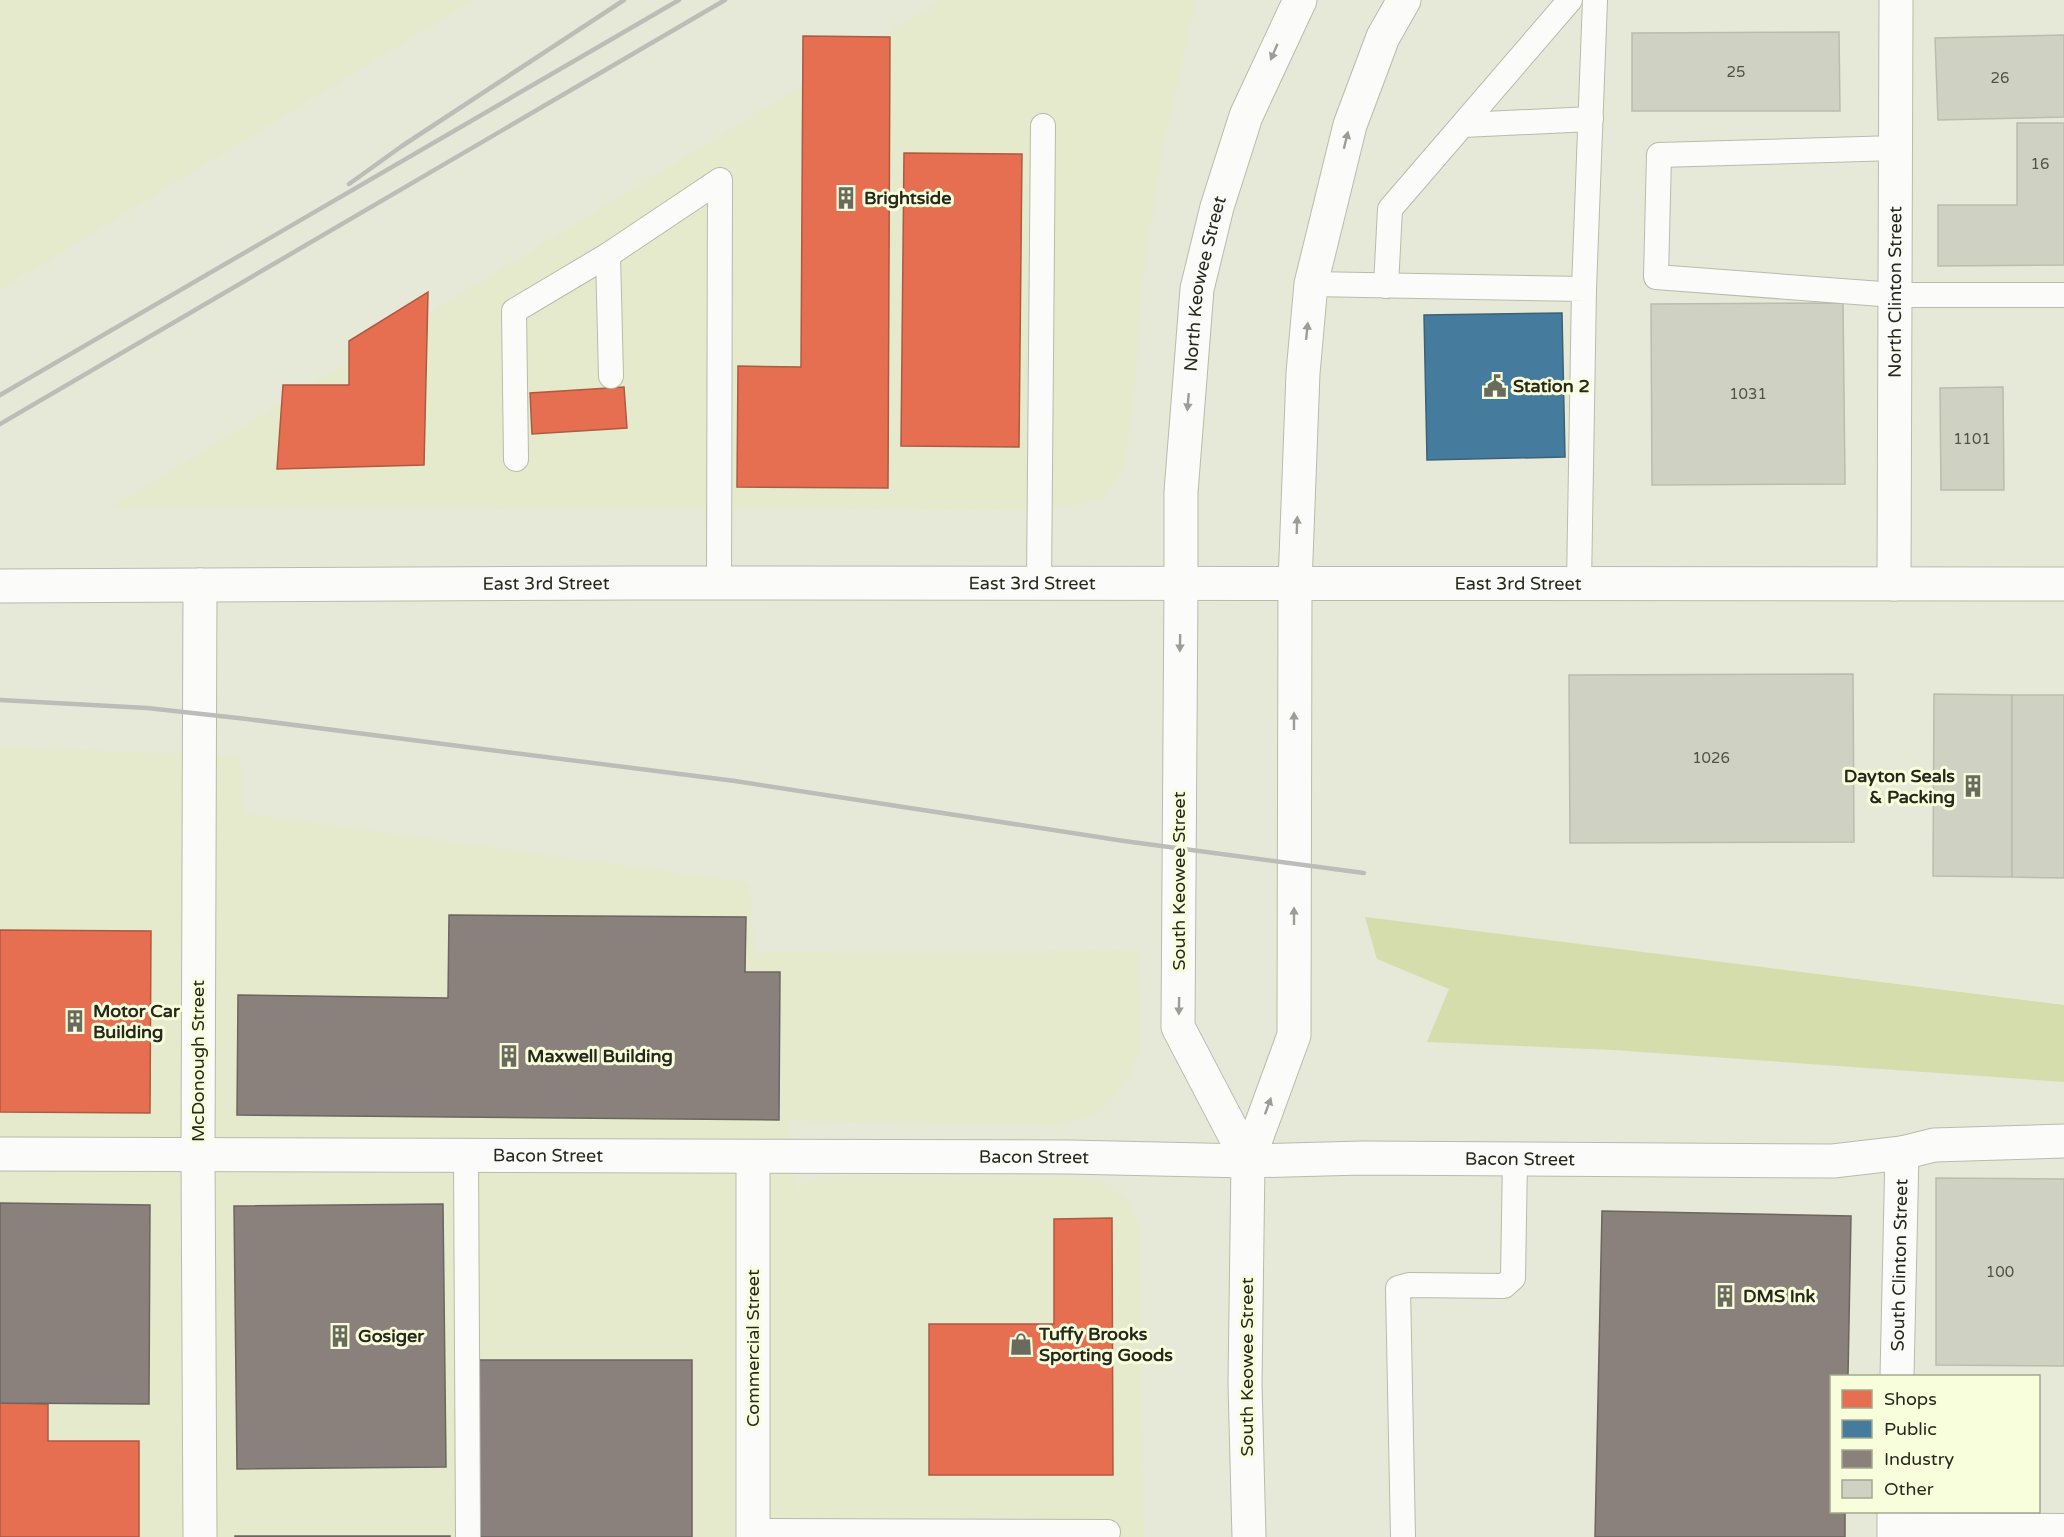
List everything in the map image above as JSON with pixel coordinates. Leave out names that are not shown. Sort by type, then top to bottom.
[{"type":"main road","name":"North Keowee Street","points":[[1181,584],[1180,492],[1197,289],[1217,207],[1246,116],[1300,0]]},
{"type":"main road","points":[[1295,584],[1303,373],[1311,284],[1350,124],[1383,37],[1404,0]]},
{"type":"main road","name":"North Clinton Street","points":[[1894,584],[1896,0]]},
{"type":"main road","name":"South Keowee Street","points":[[1181,584],[1178,1027],[1248,1161]]},
{"type":"main road","name":"South Keowee Street","points":[[1250,1537],[1245,1384],[1248,1161],[1294,1035],[1295,584]]},
{"type":"main road","name":"East 3rd Street","points":[[0,586],[2064,584]]},
{"type":"main road","name":"McDonough Street","points":[[200,585],[198,1154],[200,1537]]},
{"type":"main road","name":"Bacon Street","points":[[0,1154],[1068,1158],[1248,1161],[1362,1158],[1833,1161],[1902,1153],[1934,1145],[2064,1141]]},
{"type":"main road","name":"South Clinton Street","points":[[1897,1375],[1902,1153]]},
{"type":"main road","name":"Commercial Street","points":[[753,1158],[753,1534]]},
{"type":"lane","points":[[1386,286],[1390,209],[1570,0]]},
{"type":"lane","points":[[1579,584],[1584,289],[1596,0]]},
{"type":"lane","points":[[1463,125],[1591,119]]},
{"type":"lane","points":[[1040,584],[1043,126]]},
{"type":"lane","points":[[1896,148],[1659,155],[1656,277],[1895,295],[2064,295]]},
{"type":"lane","points":[[516,459],[514,311],[608,255],[720,180],[719,584]]},
{"type":"lane","points":[[608,255],[611,376]]},
{"type":"lane","points":[[1311,284],[1584,289]]},
{"type":"lane","points":[[466,1156],[468,1537]]},
{"type":"lane","points":[[1403,1537],[1398,1288],[1409,1285],[1504,1286],[1513,1278],[1515,1159]]},
{"type":"lane","points":[[1894,1525],[2064,1526]]},
{"type":"lane","points":[[753,1534],[1108,1532]]},
{"type":"shaded area","points":[[0,0],[473,0],[0,290]]},
{"type":"shaded area","points":[[942,0],[1196,0],[1164,141],[1142,285],[1133,413],[1122,471],[1101,500],[1043,510],[110,508]]},
{"type":"shaded area","points":[[0,747],[240,756],[244,813],[750,883],[754,952],[1138,951],[1141,1049],[1128,1079],[1105,1108],[1080,1120],[1053,1125],[789,1121],[796,1189],[819,1177],[1089,1178],[1110,1186],[1132,1205],[1140,1231],[1144,1537],[0,1537]]},
{"type":"shaded area","points":[[1365,917],[2064,1005],[2064,1082],[1613,1050],[1427,1042],[1449,989],[1377,959]]},
{"type":"building: Shops","name":"Brightside","points":[[803,36],[890,37],[888,488],[737,487],[738,366],[801,367]]},
{"type":"building: Shops","points":[[904,153],[1022,154],[1019,447],[901,446]]},
{"type":"building: Shops","points":[[428,292],[424,465],[277,469],[283,385],[349,385],[349,341]]},
{"type":"building: Shops","points":[[624,387],[627,428],[532,434],[530,393]]},
{"type":"building: Shops","name":"Motor Car Building","points":[[0,930],[151,931],[150,1113],[0,1112]]},
{"type":"building: Shops","name":"Tuffy Brooks Sporting Goods","points":[[1112,1218],[1113,1475],[929,1475],[929,1324],[1054,1324],[1054,1219]]},
{"type":"building: Shops","points":[[0,1403],[48,1404],[48,1441],[139,1441],[139,1537],[0,1537]]},
{"type":"building: Public","name":"Station 2","points":[[1562,313],[1565,457],[1427,460],[1424,315]]},
{"type":"building: Industry","name":"Maxwell Building","points":[[449,915],[746,917],[745,972],[780,972],[779,1120],[237,1115],[238,995],[448,998]]},
{"type":"building: Industry","points":[[0,1203],[150,1205],[149,1404],[0,1403]]},
{"type":"building: Industry","name":"Gosiger","points":[[443,1204],[446,1467],[237,1469],[234,1206]]},
{"type":"building: Industry","name":"DMS Ink","points":[[1602,1211],[1851,1216],[1848,1375],[1830,1375],[1830,1513],[1845,1513],[1845,1537],[1595,1537]]},
{"type":"building: Industry","points":[[479,1360],[692,1360],[692,1537],[479,1537]]},
{"type":"building: Industry","points":[[450,1536],[450,1537],[235,1537]]},
{"type":"building: Other","points":[[1839,32],[1840,111],[1632,111],[1632,33]]},
{"type":"building: Other","points":[[2064,35],[2064,117],[1938,120],[1935,38]]},
{"type":"building: Other","points":[[2017,123],[2064,123],[2064,265],[1938,266],[1938,205],[2017,205]]},
{"type":"building: Other","points":[[1843,303],[1845,484],[1652,485],[1651,304]]},
{"type":"building: Other","points":[[2003,387],[2004,490],[1941,490],[1940,388]]},
{"type":"building: Other","points":[[1853,674],[1854,842],[1570,843],[1569,675]]},
{"type":"building: Other","name":"Dayton Seals & Packing","points":[[1934,694],[2012,695],[2012,877],[1933,876]]},
{"type":"building: Other","points":[[2012,695],[2064,695],[2064,878],[2012,877]]},
{"type":"building: Other","points":[[1936,1178],[2064,1179],[2064,1366],[1936,1365]]},
{"type":"railway","points":[[349,184],[402,146],[624,0]]},
{"type":"railway","points":[[0,395],[679,0]]},
{"type":"railway","points":[[0,424],[725,0]]},
{"type":"railway","points":[[0,700],[147,708],[247,719],[735,781],[1124,841],[1364,873]]},
{"type":"place","name":"Brightside","points":[[846,198]]},
{"type":"place","name":"Station 2","points":[[1495,386]]},
{"type":"place","name":"Dayton Seals & Packing","points":[[1973,786]]},
{"type":"place","name":"Motor Car Building","points":[[75,1021]]},
{"type":"place","name":"Maxwell Building","points":[[509,1056]]},
{"type":"place","name":"DMS Ink","points":[[1725,1296]]},
{"type":"place","name":"Gosiger","points":[[340,1336]]},
{"type":"place","name":"Tuffy Brooks Sporting Goods","points":[[1021,1344]]}]
